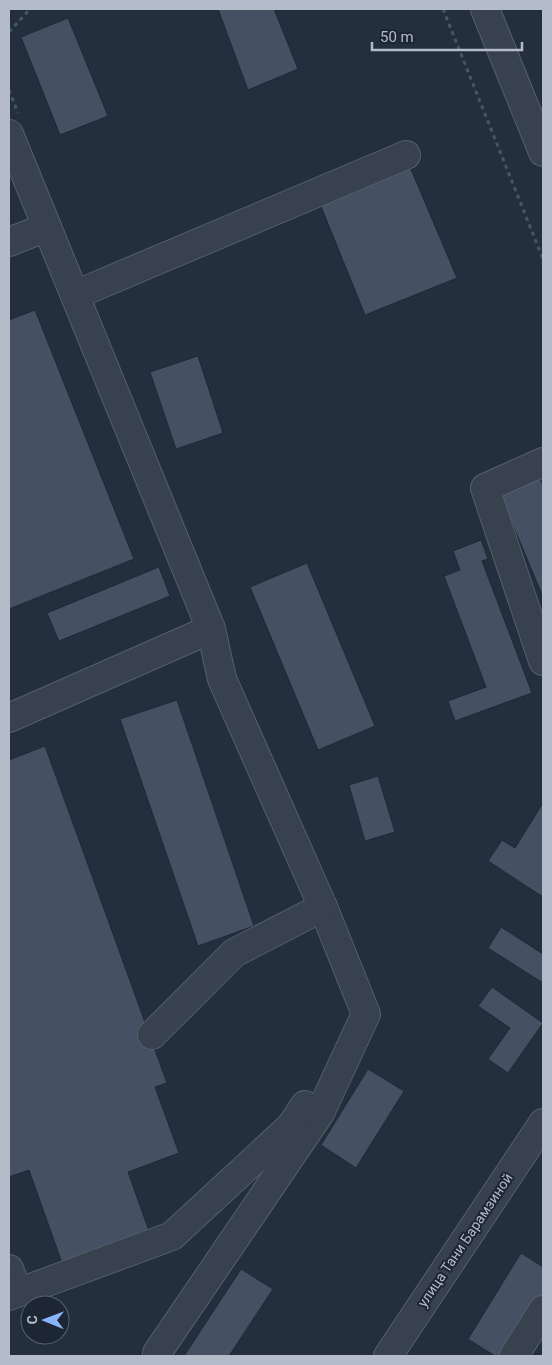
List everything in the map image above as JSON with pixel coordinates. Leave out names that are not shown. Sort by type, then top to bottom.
[{"type":"street","points":[[485,9],[543,152]]},
{"type":"street","points":[[9,134],[211,629],[222,679],[323,907],[366,1014],[320,1113],[156,1353]]},
{"type":"street","points":[[75,295],[406,156]]},
{"type":"street","points":[[9,242],[47,227]]},
{"type":"street","points":[[543,462],[485,488],[543,661]]},
{"type":"street","points":[[9,718],[211,629]]},
{"type":"street","points":[[152,1035],[234,953],[323,907]]},
{"type":"street","points":[[12,1286],[172,1236],[291,1126],[366,1014]]},
{"type":"street","name":"улица Тани Барамзиной","points":[[388,1356],[543,1123]]},
{"type":"street","points":[[514,1356],[543,1310]]},
{"type":"path","points":[[9,32],[30,9]]},
{"type":"path","points":[[443,9],[543,260]]},
{"type":"building","points":[[218,9],[274,9],[298,69],[248,90]]},
{"type":"building","points":[[68,18],[108,116],[60,135],[21,37]]},
{"type":"building","points":[[410,167],[457,278],[365,315],[320,204]]},
{"type":"building","points":[[35,310],[134,559],[9,609],[9,320]]},
{"type":"building","points":[[198,356],[223,433],[176,449],[150,372]]},
{"type":"building","points":[[539,475],[543,486],[543,597],[499,492]]},
{"type":"building","points":[[481,540],[488,559],[482,561],[532,693],[455,721],[448,701],[486,687],[444,576],[460,570],[453,551]]},
{"type":"building","points":[[307,563],[375,726],[318,750],[250,587]]},
{"type":"building","points":[[159,567],[170,596],[59,641],[47,613]]},
{"type":"building","points":[[177,700],[254,926],[198,946],[120,719]]},
{"type":"building","points":[[45,746],[167,1083],[155,1087],[179,1153],[128,1172],[149,1231],[62,1263],[29,1170],[9,1177],[9,760]]},
{"type":"building","points":[[378,776],[395,832],[365,841],[349,785]]},
{"type":"building","points":[[543,803],[543,897],[488,861],[502,840],[515,848]]},
{"type":"building","points":[[501,927],[543,954],[543,983],[488,948]]},
{"type":"building","points":[[492,987],[543,1023],[508,1073],[488,1059],[510,1028],[478,1006]]},
{"type":"building","points":[[368,1069],[404,1091],[356,1168],[321,1145]]},
{"type":"building","points":[[521,1253],[543,1267],[543,1300],[538,1297],[513,1337],[510,1356],[495,1356],[468,1339]]},
{"type":"building","points":[[241,1269],[273,1289],[229,1356],[184,1356]]}]
